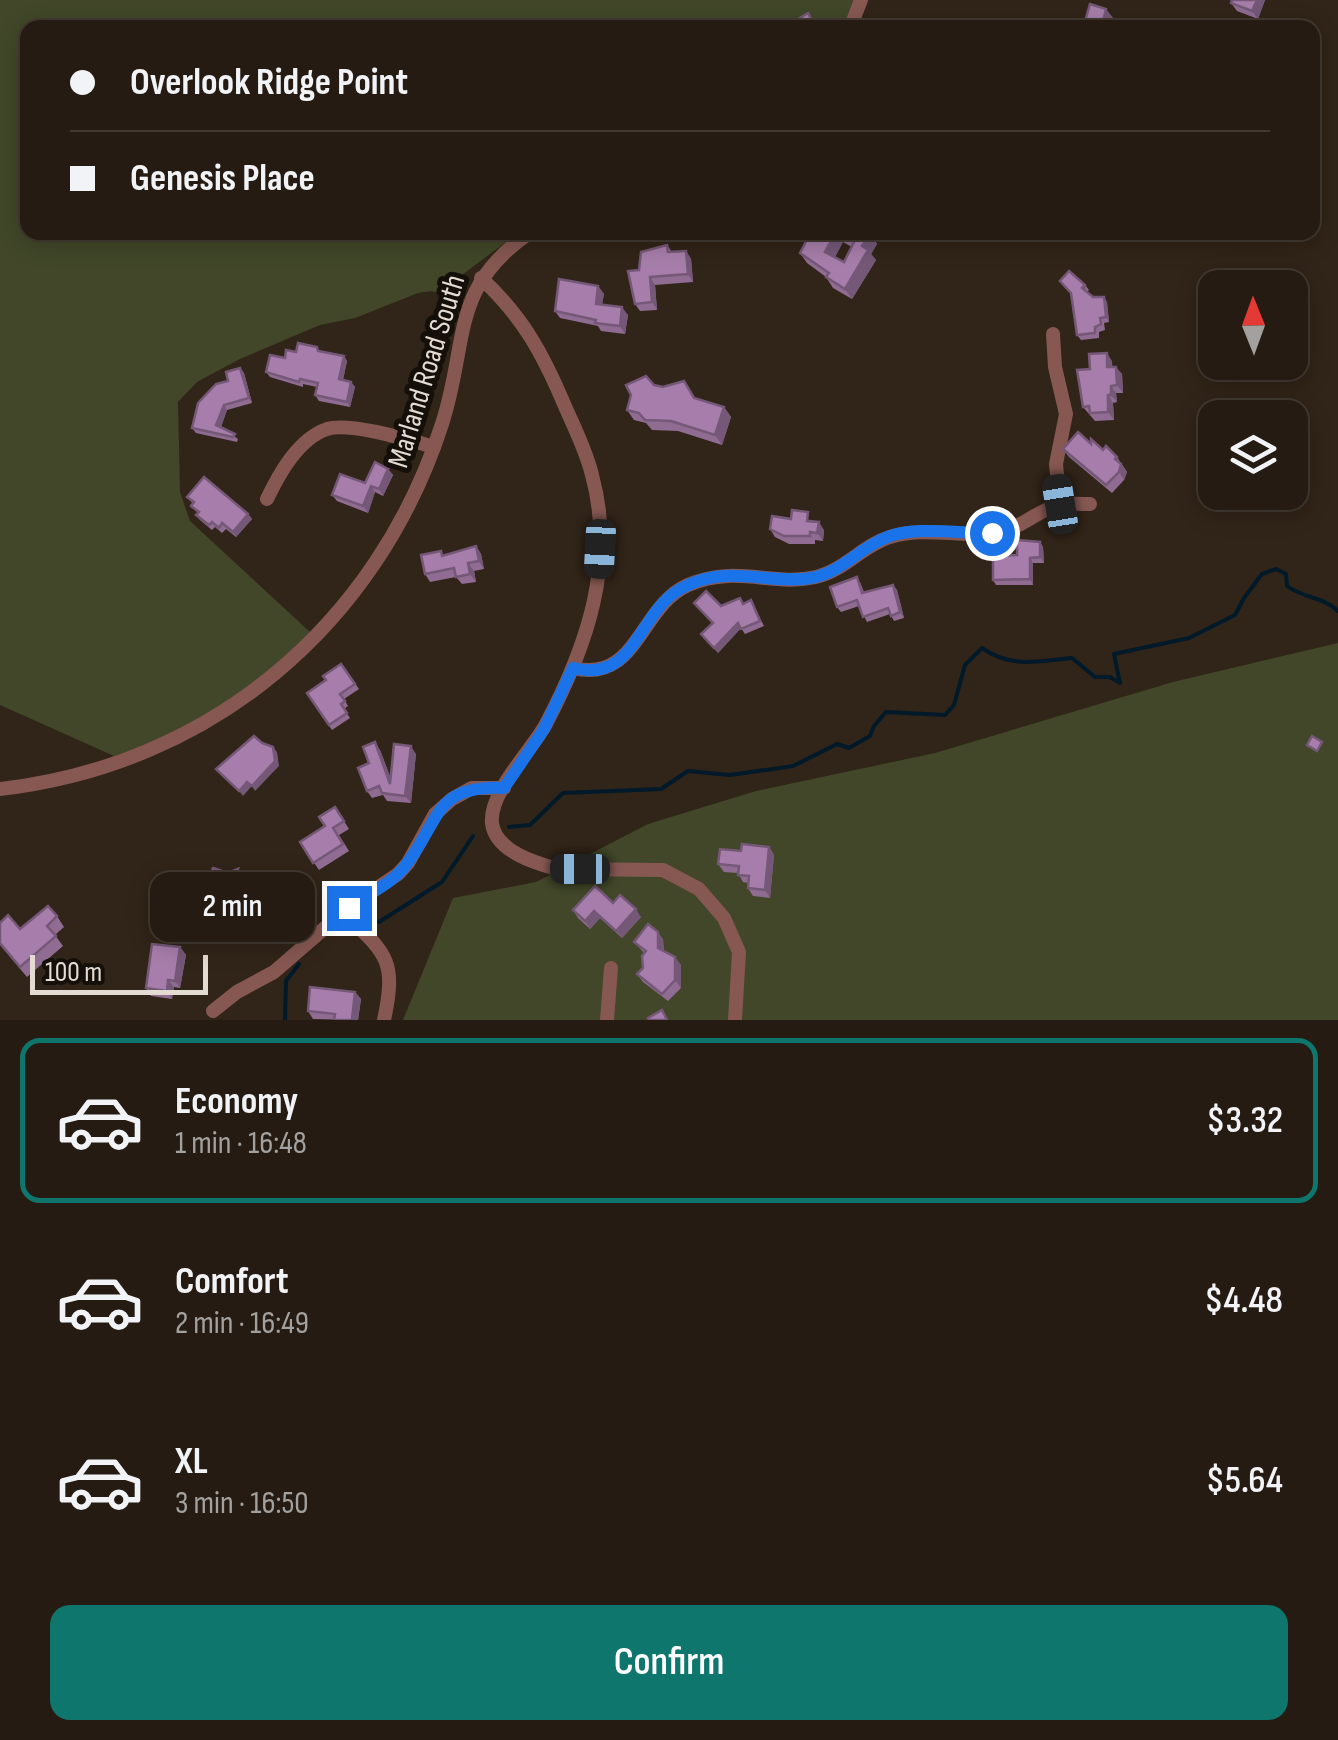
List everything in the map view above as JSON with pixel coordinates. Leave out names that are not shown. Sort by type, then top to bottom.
[{"type":"street","name":"Marland Road South","points":[[0,789],[50,782],[144,752],[223,712],[260,687],[308,645],[382,555],[418,490],[454,385],[471,298],[481,278],[504,251],[520,240]]},
{"type":"street","points":[[481,278],[510,305],[530,333],[556,384],[592,472],[600,528],[597,594],[573,668],[544,729],[504,788],[492,822],[500,839],[523,857],[557,869],[664,870],[699,889],[724,918],[739,952],[735,1020]]},
{"type":"street","points":[[1053,334],[1054,366],[1066,414],[1056,464],[1060,504]]},
{"type":"street","points":[[267,499],[280,471],[328,429],[350,429],[434,447]]},
{"type":"street","points":[[573,668],[600,671],[612,664],[631,649],[664,601],[683,587],[708,577],[743,574],[813,578],[837,570],[886,538],[900,534],[1006,531],[1060,504],[1090,504]]},
{"type":"street","points":[[213,1011],[274,972],[398,874],[435,814],[452,798],[472,788],[504,788]]},
{"type":"street","points":[[344,913],[376,944],[388,963],[384,1020]]},
{"type":"street","points":[[607,1020],[610,968]]},
{"type":"green space","points":[[0,0],[854,0],[845,20],[20,20],[20,240],[509,240],[462,275],[451,278],[439,293],[418,293],[355,318],[320,325],[197,382],[178,402],[180,492],[190,521],[310,632],[290,652],[220,706],[168,735],[114,756],[0,705]]},
{"type":"green space","points":[[1338,643],[1338,1020],[403,1020],[453,898],[536,882],[648,824],[756,791],[935,753],[1173,682]]},
{"type":"building","points":[[1257,0],[1252,11],[1231,3]]},
{"type":"building","points":[[1090,4],[1106,9],[1103,20],[1085,20]]},
{"type":"building","points":[[807,240],[832,240],[825,252],[844,262],[854,242],[850,240],[866,240],[862,246],[868,250],[845,289],[800,253]]},
{"type":"building","points":[[667,245],[668,252],[686,251],[688,274],[650,277],[652,302],[635,304],[628,271],[639,270],[641,252]]},
{"type":"building","points":[[1069,271],[1093,297],[1104,297],[1106,317],[1100,318],[1095,333],[1077,335],[1071,293],[1060,281]]},
{"type":"building","points":[[559,279],[598,286],[596,304],[622,307],[620,326],[555,311]]},
{"type":"building","points":[[298,343],[344,356],[339,379],[351,382],[347,402],[315,395],[318,383],[266,372],[270,355],[285,358],[286,350],[296,352]]},
{"type":"building","points":[[1107,353],[1107,367],[1116,367],[1117,385],[1111,386],[1108,395],[1108,412],[1090,413],[1089,406],[1083,407],[1077,370],[1090,369],[1089,354]]},
{"type":"building","points":[[240,368],[249,398],[224,405],[216,425],[235,434],[233,437],[192,428],[198,403],[216,384],[228,381],[226,372]]},
{"type":"building","points":[[646,376],[654,385],[663,387],[684,381],[694,398],[724,407],[715,435],[671,421],[645,420],[639,413],[627,410],[631,395],[626,385]]},
{"type":"building","points":[[1078,432],[1103,450],[1106,446],[1121,464],[1119,472],[1106,485],[1063,449]]},
{"type":"building","points":[[375,462],[388,469],[379,489],[371,486],[363,506],[332,495],[340,474],[365,483]]},
{"type":"building","points":[[204,477],[248,514],[233,532],[222,523],[219,528],[212,522],[209,525],[191,506],[194,502],[187,497]]},
{"type":"building","points":[[792,510],[808,512],[807,521],[819,522],[817,533],[784,536],[770,529],[772,516],[791,519]]},
{"type":"building","points":[[1017,540],[1040,542],[1040,557],[1030,558],[1030,579],[993,580],[993,556],[1017,555]]},
{"type":"building","points":[[476,546],[479,561],[468,563],[470,574],[456,577],[454,568],[425,574],[421,555],[441,551],[442,556]]},
{"type":"building","points":[[857,577],[862,593],[893,585],[900,612],[891,616],[888,608],[863,617],[857,600],[837,607],[830,587]]},
{"type":"building","points":[[706,591],[721,606],[740,598],[743,604],[751,600],[760,621],[741,629],[738,623],[714,648],[701,634],[713,623],[694,603]]},
{"type":"building","points":[[341,664],[355,684],[340,694],[347,713],[329,725],[307,693]]},
{"type":"building","points":[[254,736],[273,747],[275,761],[252,786],[247,782],[239,791],[216,769]]},
{"type":"building","points":[[1312,736],[1322,742],[1317,751],[1307,745]]},
{"type":"building","points":[[375,742],[390,784],[394,744],[411,746],[405,796],[382,793],[379,786],[367,791],[358,768],[369,763],[363,747]]},
{"type":"building","points":[[335,807],[344,821],[333,828],[343,844],[313,863],[300,842],[325,826],[319,817]]},
{"type":"building","points":[[742,844],[769,847],[765,890],[748,888],[749,876],[738,875],[739,866],[718,864],[720,849],[741,851]]},
{"type":"building","points":[[213,868],[228,873],[238,869],[226,906],[205,912],[199,910],[195,899],[205,895],[203,888]]},
{"type":"building","points":[[595,886],[613,903],[620,895],[636,909],[616,931],[594,911],[585,921],[573,910]]},
{"type":"building","points":[[48,906],[57,916],[47,926],[56,936],[20,967],[0,943],[0,923],[8,915],[20,929]]},
{"type":"building","points":[[648,924],[658,932],[658,948],[675,957],[675,980],[662,994],[637,974],[643,968],[642,956],[646,951],[634,942]]},
{"type":"building","points":[[152,944],[180,947],[175,981],[168,980],[167,991],[146,988]]},
{"type":"building","points":[[310,987],[355,992],[352,1019],[356,1020],[334,1020],[335,1014],[308,1011]]},
{"type":"building","points":[[662,1010],[667,1020],[649,1020],[648,1018]]},
{"type":"waterway","points":[[509,827],[530,825],[563,793],[661,789],[688,771],[730,775],[793,766],[837,744],[849,748],[870,736],[886,712],[945,715],[954,705],[965,665],[982,648],[1015,661],[1072,658],[1095,677],[1110,677],[1120,683],[1114,654],[1189,638],[1235,615],[1262,574],[1276,569],[1286,574],[1287,586],[1338,611]]},
{"type":"waterway","points":[[379,922],[442,882],[473,836]]},
{"type":"waterway","points":[[285,1020],[286,981],[299,964]]},
{"type":"route","points":[[349,908],[398,874],[435,814],[452,798],[472,788],[504,788],[544,729],[573,668],[600,671],[624,656],[664,601],[683,587],[729,574],[813,578],[837,570],[872,545],[900,534],[992,533]]}]
